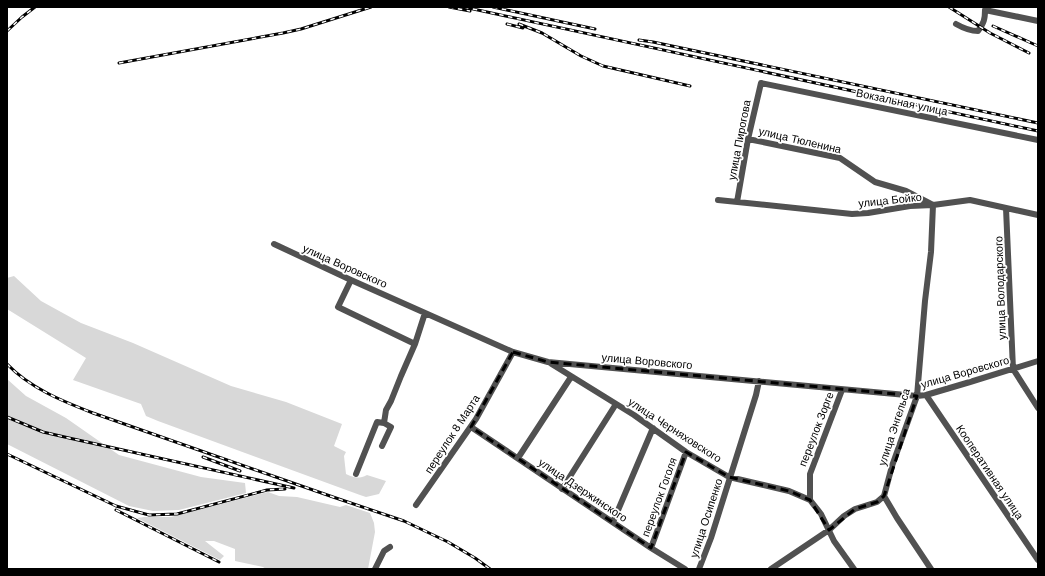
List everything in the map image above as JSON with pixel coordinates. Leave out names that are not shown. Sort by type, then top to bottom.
[{"type":"street","points":[[956,24],[964,29],[972,31],[978,30],[983,26],[985,20],[985,10],[1038,21]]},
{"type":"street","name":"улица Пирогова","points":[[737,202],[748,139],[761,83]]},
{"type":"street","name":"Вокзальная улица","points":[[761,83],[1038,140]]},
{"type":"street","name":"улица Тюленина","points":[[748,139],[840,158],[874,182],[906,191],[933,205]]},
{"type":"street","name":"улица Бойко","points":[[718,200],[852,214],[970,200],[1038,215]]},
{"type":"street","name":"улица Энгельса","points":[[884,496],[892,466],[917,396],[925,301],[931,252],[933,205]]},
{"type":"street","name":"улица Володарского","points":[[1006,208],[1013,369]]},
{"type":"street","name":"улица Воровского","points":[[274,244],[513,352],[548,362],[917,396],[926,395],[1038,361]]},
{"type":"street","points":[[351,280],[338,307],[415,344]]},
{"type":"street","points":[[384,423],[386,410],[392,401],[415,344],[425,312]]},
{"type":"street","name":"переулок 8 Марта","points":[[416,505],[471,427],[513,352]]},
{"type":"street","name":"улица Черняховского","points":[[548,362],[616,404],[686,452],[729,477],[788,491],[810,500]]},
{"type":"street","points":[[1013,369],[1038,408]]},
{"type":"street","points":[[518,458],[571,377]]},
{"type":"street","name":"улица Осипенко","points":[[699,569],[711,538],[756,395],[759,381]]},
{"type":"street","name":"переулок Зорге","points":[[810,500],[810,474],[842,390]]},
{"type":"street","name":"Кооперативная улица","points":[[926,395],[1038,560]]},
{"type":"street","points":[[562,489],[616,404]]},
{"type":"street","points":[[356,474],[377,422],[384,423],[391,427],[382,446]]},
{"type":"street","name":"улица Дзержинского","points":[[471,427],[562,489],[685,569]]},
{"type":"street","points":[[613,522],[652,428]]},
{"type":"street","name":"переулок Гоголя","points":[[651,548],[686,452]]},
{"type":"street","points":[[771,569],[829,530],[844,516],[855,509],[877,502],[884,496],[931,569]]},
{"type":"street","points":[[810,500],[821,514],[834,541],[854,569]]},
{"type":"street","points":[[375,569],[384,551],[390,547]]},
{"type":"highlighted area","points":[[513,352],[548,362],[917,396],[884,496],[877,502],[855,509],[829,530],[810,500],[789,491],[729,477],[686,452],[651,548],[471,427]]},
{"type":"shaded area","points":[[14,276],[41,301],[81,323],[133,343],[231,386],[286,402],[342,424],[334,446],[346,452],[344,456],[346,474],[356,478],[367,475],[386,481],[379,494],[366,497],[158,421],[146,416],[141,404],[73,380],[86,358],[7,309],[7,278]]},
{"type":"shaded area","points":[[7,379],[26,396],[66,418],[119,455],[201,477],[245,483],[246,493],[179,510],[153,511],[129,506],[7,444]]},
{"type":"shaded area","points":[[268,492],[279,496],[297,497],[340,507],[346,505],[370,513],[374,523],[375,532],[368,569],[266,569],[235,561],[235,549],[214,541],[205,541],[224,556],[220,560],[137,518],[171,517]]},
{"type":"railway","points":[[7,31],[35,7]]},
{"type":"railway","points":[[119,63],[283,33],[301,29],[371,7]]},
{"type":"railway","points":[[449,7],[470,11]]},
{"type":"railway","points":[[464,7],[1038,131]]},
{"type":"railway","points":[[493,7],[595,29]]},
{"type":"railway","points":[[949,7],[990,33],[1029,53]]},
{"type":"railway","points":[[507,24],[523,28]]},
{"type":"railway","points":[[519,24],[542,33],[581,56],[603,66],[690,86]]},
{"type":"railway","points":[[993,26],[1038,46]]},
{"type":"railway","points":[[639,40],[1038,123]]},
{"type":"railway","points":[[7,364],[16,373],[36,387],[70,404],[404,521],[448,542],[490,569]]},
{"type":"railway","points":[[7,417],[43,432],[294,488]]},
{"type":"railway","points":[[7,454],[116,506],[149,515],[177,514],[267,490],[285,489]]},
{"type":"railway","points":[[203,457],[240,471]]},
{"type":"railway","points":[[116,510],[219,562]]}]
